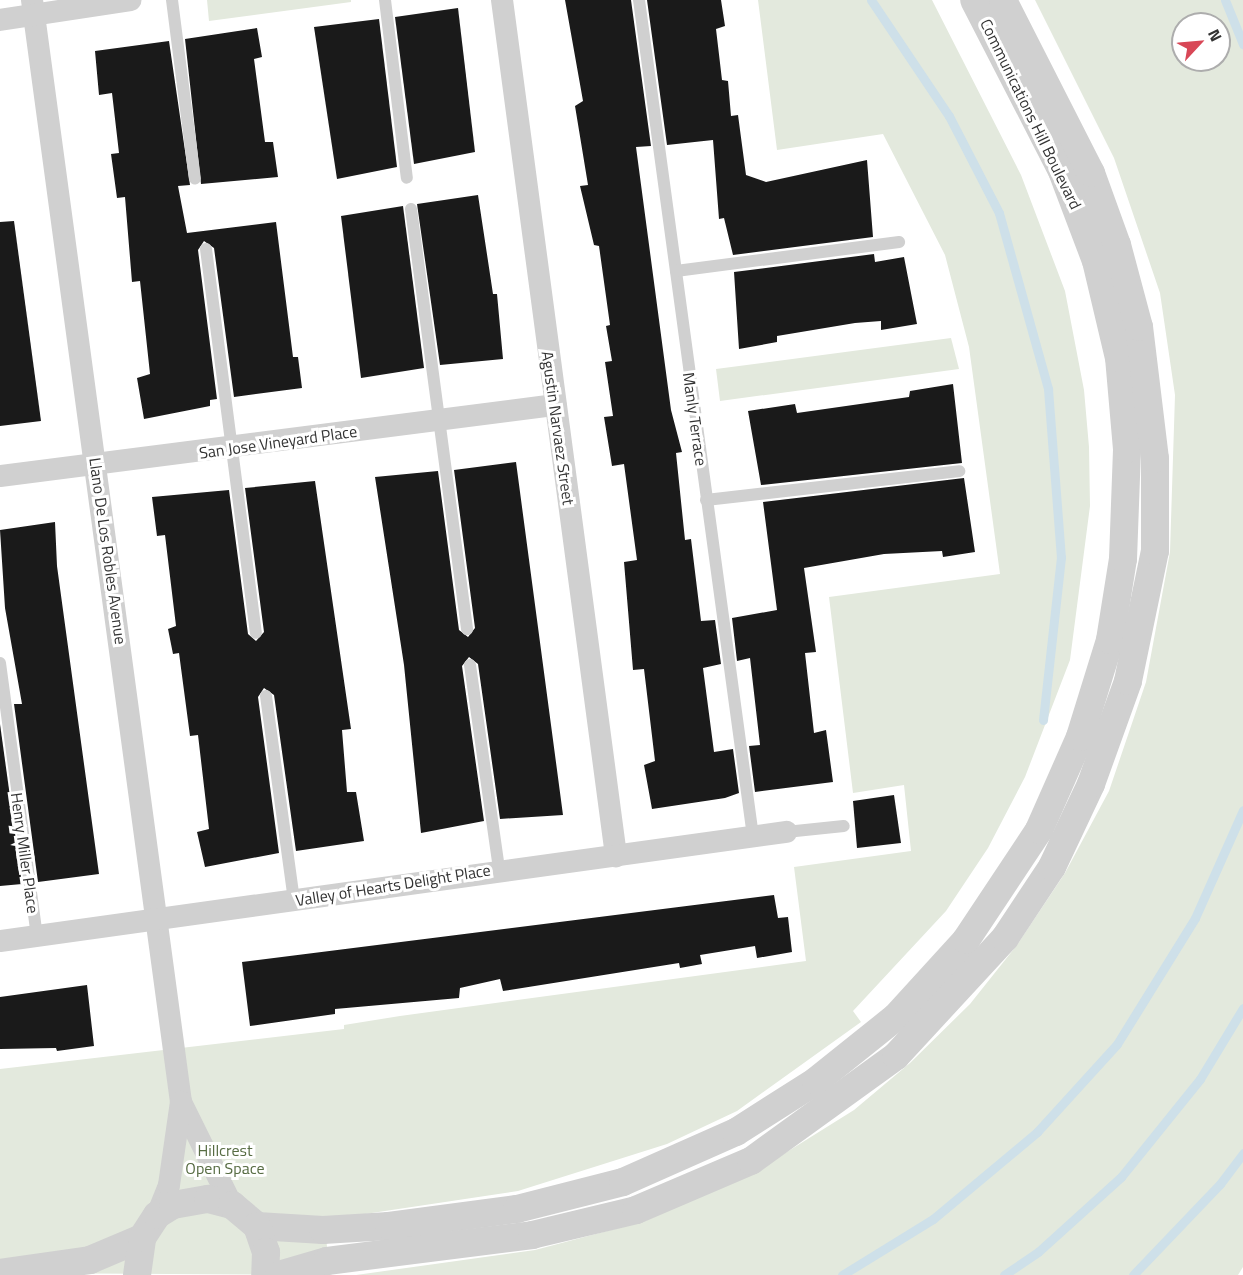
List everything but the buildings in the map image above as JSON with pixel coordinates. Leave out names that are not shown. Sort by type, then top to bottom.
[{"type":"street","points":[[0,20],[34,8],[130,0]]},
{"type":"street","name":"Agustin Narvaez Street","points":[[502,0],[616,856]]},
{"type":"street","name":"Communications Hill Boulevard","points":[[257,1226],[323,1230],[448,1219],[569,1198],[623,1182],[690,1155],[758,1120],[816,1082],[896,1017],[994,903],[1039,830],[1080,737],[1110,640],[1122,570],[1128,499],[1124,410],[1113,324],[1080,214],[974,0]]},
{"type":"street","name":"Communications Hill Boulevard","points":[[279,1275],[327,1261],[532,1235],[636,1210],[751,1161],[896,1056],[1005,938],[1052,867],[1091,784],[1128,681],[1155,551],[1155,459],[1149,392],[1127,275],[1095,183],[1003,0]]},
{"type":"street","name":"Llano De Los Robles Avenue","points":[[34,8],[181,1102],[169,1185],[150,1227]]},
{"type":"street","name":"San Jose Vineyard Place","points":[[0,476],[232,449],[438,419],[555,405]]},
{"type":"street","name":"Valley of Hearts Delight Place","points":[[0,940],[294,901],[499,869],[616,856],[786,832]]},
{"type":"street","name":"Llano De Los Robles Avenue","points":[[181,1102],[232,1205]]},
{"type":"street","points":[[0,1274],[90,1260],[150,1227],[191,1199],[232,1205],[257,1226],[266,1252],[265,1275]]},
{"type":"street","points":[[137,1275],[150,1227]]},
{"type":"lane","points":[[171,0],[195,179]]},
{"type":"lane","points":[[385,0],[407,178]]},
{"type":"lane","name":"Manly Terrace","points":[[639,0],[753,837]]},
{"type":"lane","points":[[411,209],[467,629]]},
{"type":"lane","points":[[676,271],[899,242]]},
{"type":"lane","points":[[206,249],[256,633]]},
{"type":"lane","points":[[1124,410],[1149,392]]},
{"type":"lane","points":[[706,500],[959,471]]},
{"type":"lane","name":"Henry Miller Place","points":[[0,663],[37,936]]},
{"type":"lane","points":[[470,665],[499,869]]},
{"type":"lane","points":[[267,696],[294,901]]},
{"type":"lane","points":[[786,832],[844,826]]},
{"type":"green space","points":[[207,0],[351,0],[351,2],[209,21]]},
{"type":"green space","name":"Hillcrest Open Space","points":[[758,0],[932,0],[1021,175],[1065,291],[1084,390],[1089,447],[1090,506],[1070,660],[1025,777],[988,848],[946,911],[853,1011],[861,1022],[737,1111],[667,1144],[518,1191],[325,1220],[329,1275],[0,1273],[0,1069],[344,1029],[344,1025],[400,1016],[806,961],[794,867],[911,851],[904,785],[853,793],[829,597],[1000,574],[969,347],[945,255],[883,134],[777,150]]},
{"type":"green space","points":[[1035,0],[1243,0],[1243,1267],[1238,1275],[356,1275],[535,1250],[645,1221],[761,1168],[854,1110],[910,1063],[970,1004],[1017,945],[1065,873],[1109,791],[1146,682],[1170,552],[1175,395],[1160,293],[1114,158]]},
{"type":"green space","points":[[951,338],[959,369],[720,401],[716,369]]},
{"type":"waterway","points":[[871,0],[949,116],[999,213],[1048,389],[1061,557],[1043,720]]},
{"type":"waterway","points":[[1225,0],[1243,44]]},
{"type":"waterway","points":[[842,1275],[933,1219],[1037,1132],[1117,1044],[1195,918],[1243,810]]},
{"type":"waterway","points":[[1004,1275],[1038,1252],[1121,1177],[1200,1079],[1243,1008]]},
{"type":"waterway","points":[[1133,1275],[1220,1184],[1243,1153]]}]
